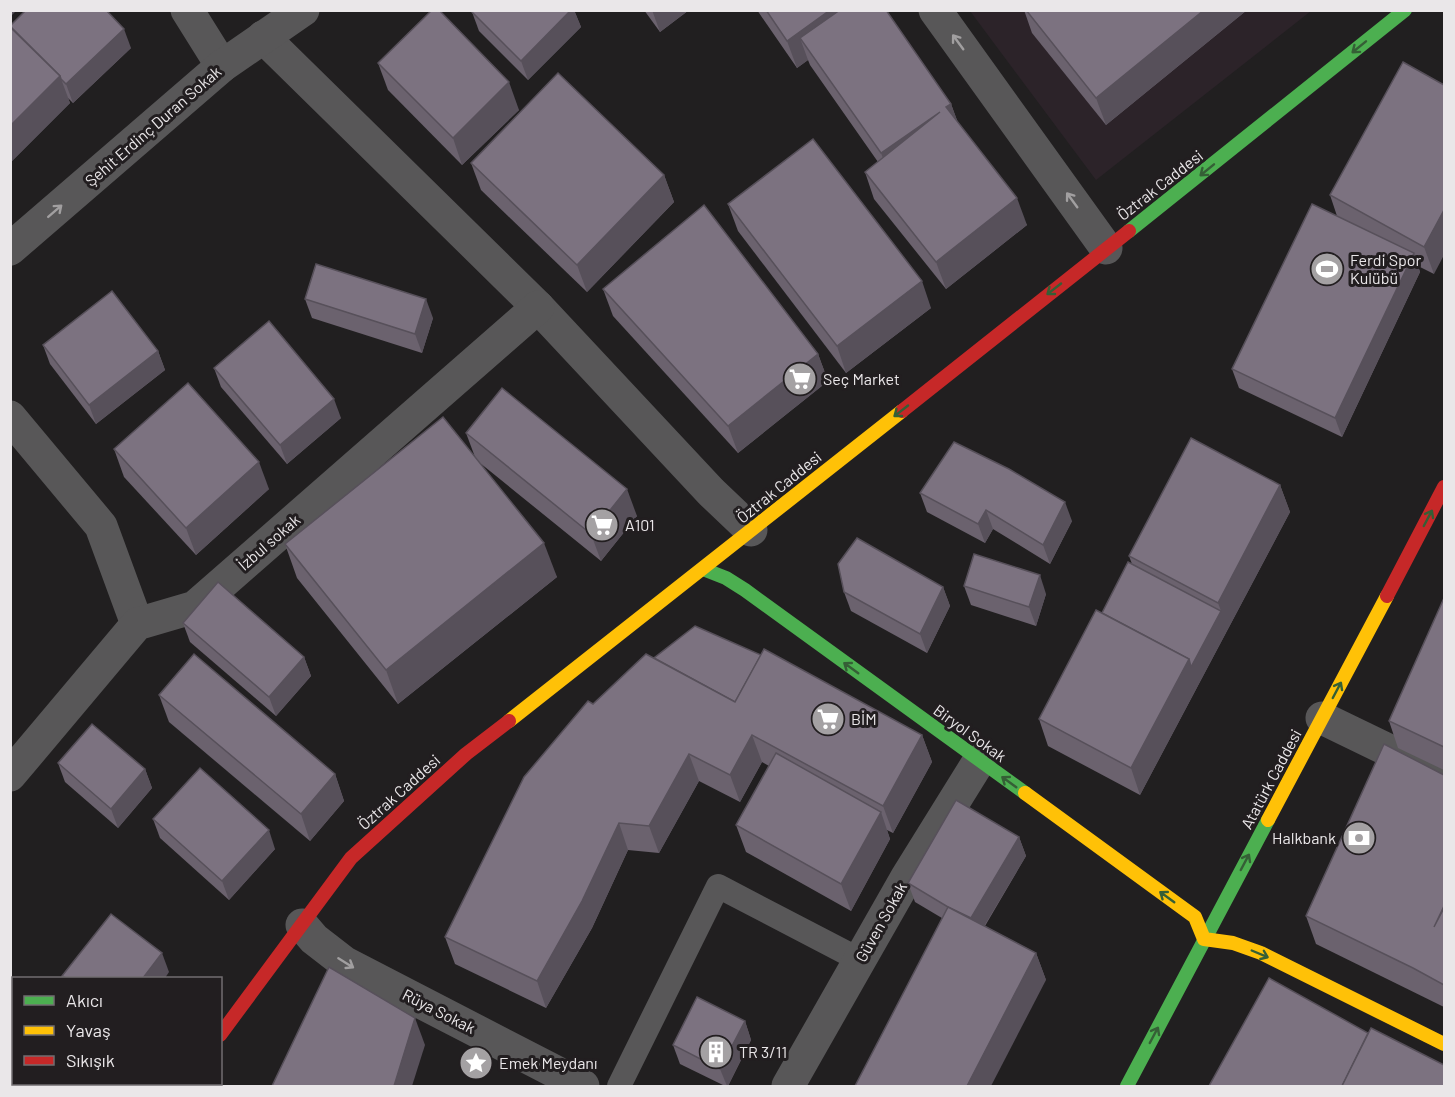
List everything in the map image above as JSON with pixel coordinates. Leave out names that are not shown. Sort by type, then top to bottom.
[{"type":"main road","name":"Öztrak Caddesi","points":[[222,1032],[351,858],[466,754],[703,569],[1106,248],[1151,215],[1405,10]]},
{"type":"main road","name":"Atatürk Caddesi","points":[[1127,1086],[1444,488]]},
{"type":"main road","name":"Biryol Sokak","points":[[703,569],[726,578],[745,590],[1195,917],[1204,939]]},
{"type":"main road","points":[[1204,939],[1233,943],[1261,953],[1444,1044]]},
{"type":"street","points":[[187,10],[222,66]]},
{"type":"street","name":"Şehit Erdinç Duran Sokak","points":[[10,249],[222,66],[303,10]]},
{"type":"street","points":[[935,10],[1106,248]]},
{"type":"street","points":[[263,37],[537,307],[711,492],[751,530]]},
{"type":"street","name":"İzbul sokak","points":[[137,624],[195,607],[537,307]]},
{"type":"street","points":[[10,417],[101,526],[137,624],[10,775]]},
{"type":"street","points":[[1322,718],[1444,777]]},
{"type":"street","name":"Güven Sokak","points":[[788,1086],[907,877],[979,761]]},
{"type":"street","name":"Rüya Sokak","points":[[302,925],[314,939],[345,963],[583,1086]]},
{"type":"lane","points":[[619,1086],[718,886],[860,960]]},
{"type":"shaded area","points":[[970,11],[1311,11],[1096,180]]},
{"type":"building","points":[[26,10],[106,10],[124,29],[66,84],[10,26]]},
{"type":"building","points":[[432,10],[439,10],[509,82],[453,138],[378,63]]},
{"type":"building","points":[[474,10],[571,10],[521,61],[472,12]]},
{"type":"building","points":[[766,10],[830,10],[787,41]]},
{"type":"building","points":[[840,10],[886,10],[951,104],[946,107],[1017,198],[936,262],[865,172],[940,112],[881,153],[800,38]]},
{"type":"building","points":[[1026,10],[1204,10],[1096,98]]},
{"type":"building","points":[[10,27],[60,76],[10,126]]},
{"type":"building","points":[[1403,62],[1444,85],[1444,210],[1424,247],[1330,195]]},
{"type":"building","points":[[558,73],[664,175],[577,265],[471,163]]},
{"type":"building","points":[[813,139],[922,281],[837,346],[728,204]]},
{"type":"building","points":[[1312,204],[1414,253],[1335,418],[1232,369]]},
{"type":"building","points":[[704,205],[818,354],[728,426],[603,289]]},
{"type":"building","points":[[316,264],[426,299],[415,334],[305,299]]},
{"type":"building","points":[[112,291],[158,351],[89,405],[43,345]]},
{"type":"building","points":[[269,321],[334,399],[280,445],[214,368]]},
{"type":"building","points":[[188,383],[259,462],[186,528],[114,449]]},
{"type":"building","points":[[502,388],[627,489],[591,534],[466,433]]},
{"type":"building","points":[[443,417],[544,543],[386,670],[285,544]]},
{"type":"building","points":[[1191,438],[1280,485],[1218,603],[1129,556]]},
{"type":"building","points":[[954,442],[1009,469],[1065,502],[1043,545],[986,510],[978,524],[920,493]]},
{"type":"building","points":[[857,538],[943,587],[920,634],[844,592],[838,564]]},
{"type":"building","points":[[974,554],[1040,575],[1029,607],[964,586]]},
{"type":"building","points":[[1128,562],[1221,611],[1191,667],[1189,659],[1102,613]]},
{"type":"building","points":[[218,582],[304,657],[269,697],[183,623]]},
{"type":"building","points":[[1444,598],[1444,747],[1389,721]]},
{"type":"building","points":[[1096,610],[1189,659],[1131,768],[1039,719]]},
{"type":"building","points":[[695,626],[761,655],[735,702],[654,658]]},
{"type":"building","points":[[764,649],[922,735],[883,806],[752,735],[730,775],[689,754],[649,826],[619,823],[582,901],[537,981],[445,937],[524,777],[588,701],[593,704],[646,654],[735,702]]},
{"type":"building","points":[[194,654],[335,774],[301,814],[159,695]]},
{"type":"building","points":[[92,724],[145,769],[111,809],[58,763]]},
{"type":"building","points":[[1384,744],[1444,775],[1444,906],[1434,927],[1444,908],[1444,985],[1306,916]]},
{"type":"building","points":[[776,753],[881,812],[841,884],[736,825]]},
{"type":"building","points":[[200,768],[269,830],[222,881],[153,819]]},
{"type":"building","points":[[956,800],[1019,837],[971,918],[908,883]]},
{"type":"building","points":[[948,907],[1036,953],[967,1086],[855,1086]]},
{"type":"building","points":[[111,914],[162,953],[144,977],[62,976]]},
{"type":"building","points":[[329,967],[415,1018],[394,1086],[272,1086]]},
{"type":"building","points":[[1269,978],[1368,1033],[1342,1086],[1209,1086]]},
{"type":"building","points":[[697,997],[745,1021],[720,1069],[673,1045]]},
{"type":"building","points":[[10,1026],[12,1027],[12,1085],[10,1084]]},
{"type":"building","points":[[1371,1028],[1444,1065],[1444,1086],[1342,1086]]},
{"type":"building","points":[[12,1085],[68,1085],[67,1086]]},
{"type":"traffic: fast","points":[[1129,231],[1405,10]]},
{"type":"traffic: fast","points":[[703,569],[726,578],[745,590],[1025,793]]},
{"type":"traffic: fast","points":[[1127,1086],[1268,820]]},
{"type":"traffic: slow","points":[[509,721],[902,411]]},
{"type":"traffic: slow","points":[[1268,820],[1387,596]]},
{"type":"traffic: slow","points":[[1025,793],[1195,917],[1204,939],[1233,943],[1261,953],[1444,1044]]},
{"type":"traffic: jam","points":[[902,411],[1129,231]]},
{"type":"traffic: jam","points":[[1387,596],[1444,487]]},
{"type":"traffic: jam","points":[[222,1032],[351,858],[466,754],[509,721]]},
{"type":"place","name":"Ferdi Spor Kulübü","points":[[1327,269]]},
{"type":"place","name":"Seç Market","points":[[800,379]]},
{"type":"place","name":"A101","points":[[602,525]]},
{"type":"place","name":"BİM","points":[[828,719]]},
{"type":"place","name":"Halkbank","points":[[1359,838]]},
{"type":"place","name":"TR 3/11","points":[[716,1052]]},
{"type":"place","name":"Emek Meydanı","points":[[476,1063]]}]
